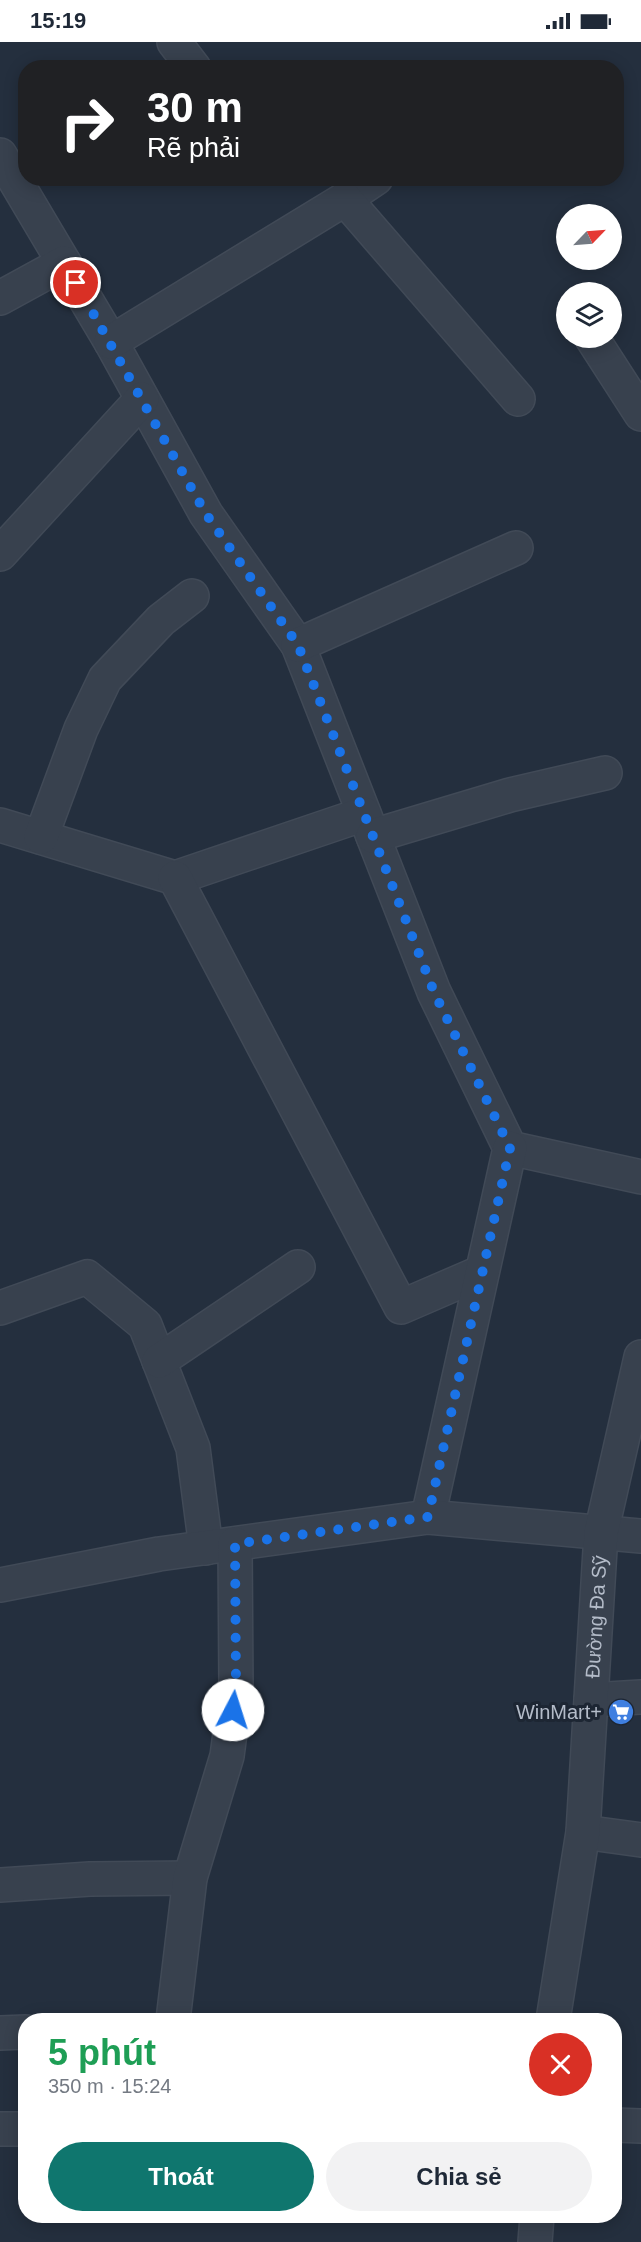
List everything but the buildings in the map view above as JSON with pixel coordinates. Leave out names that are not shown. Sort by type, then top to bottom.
[{"type":"street","points":[[11,159],[18,173]]},
{"type":"street","points":[[25,186],[64,263],[111,342],[206,514],[298,645],[434,992],[510,1148],[428,1517]]},
{"type":"street","points":[[111,342],[364,186]]},
{"type":"street","points":[[345,199],[518,399]]},
{"type":"street","points":[[0,298],[64,263]]},
{"type":"street","points":[[598,348],[641,414]]},
{"type":"street","points":[[0,554],[142,399]]},
{"type":"street","points":[[298,645],[516,548]]},
{"type":"street","points":[[41,837],[81,729],[105,680],[160,620],[192,596]]},
{"type":"street","points":[[0,825],[175,878],[368,825],[605,773]]},
{"type":"street","points":[[175,878],[401,1307],[482,1272]]},
{"type":"street","points":[[510,1148],[641,1177]]},
{"type":"street","points":[[159,1361],[298,1267]]},
{"type":"street","points":[[0,1308],[87,1277],[145,1326],[193,1448],[220,1546],[236,1688],[227,1756],[190,1878],[174,2013]]},
{"type":"street","name":"Đường Đa Sỹ","points":[[554,2013],[583,1832],[601,1533],[641,1357]]},
{"type":"street","points":[[0,1585],[159,1554],[428,1517],[641,1536]]},
{"type":"street","points":[[591,1700],[641,1696]]},
{"type":"street","points":[[583,1832],[641,1840]]},
{"type":"street","points":[[0,1885],[90,1879],[190,1878]]},
{"type":"street","points":[[0,2033],[18,2032]]},
{"type":"street","points":[[622,2125],[641,2126]]},
{"type":"street","points":[[0,2129],[18,2129]]},
{"type":"street","points":[[535,2242],[536,2223]]},
{"type":"place","name":"WinMart+","points":[[621,1712]]},
{"type":"route","points":[[76,283],[206,514],[298,645],[434,992],[510,1148],[428,1517],[235,1544],[236,1688],[233,1710]]}]
